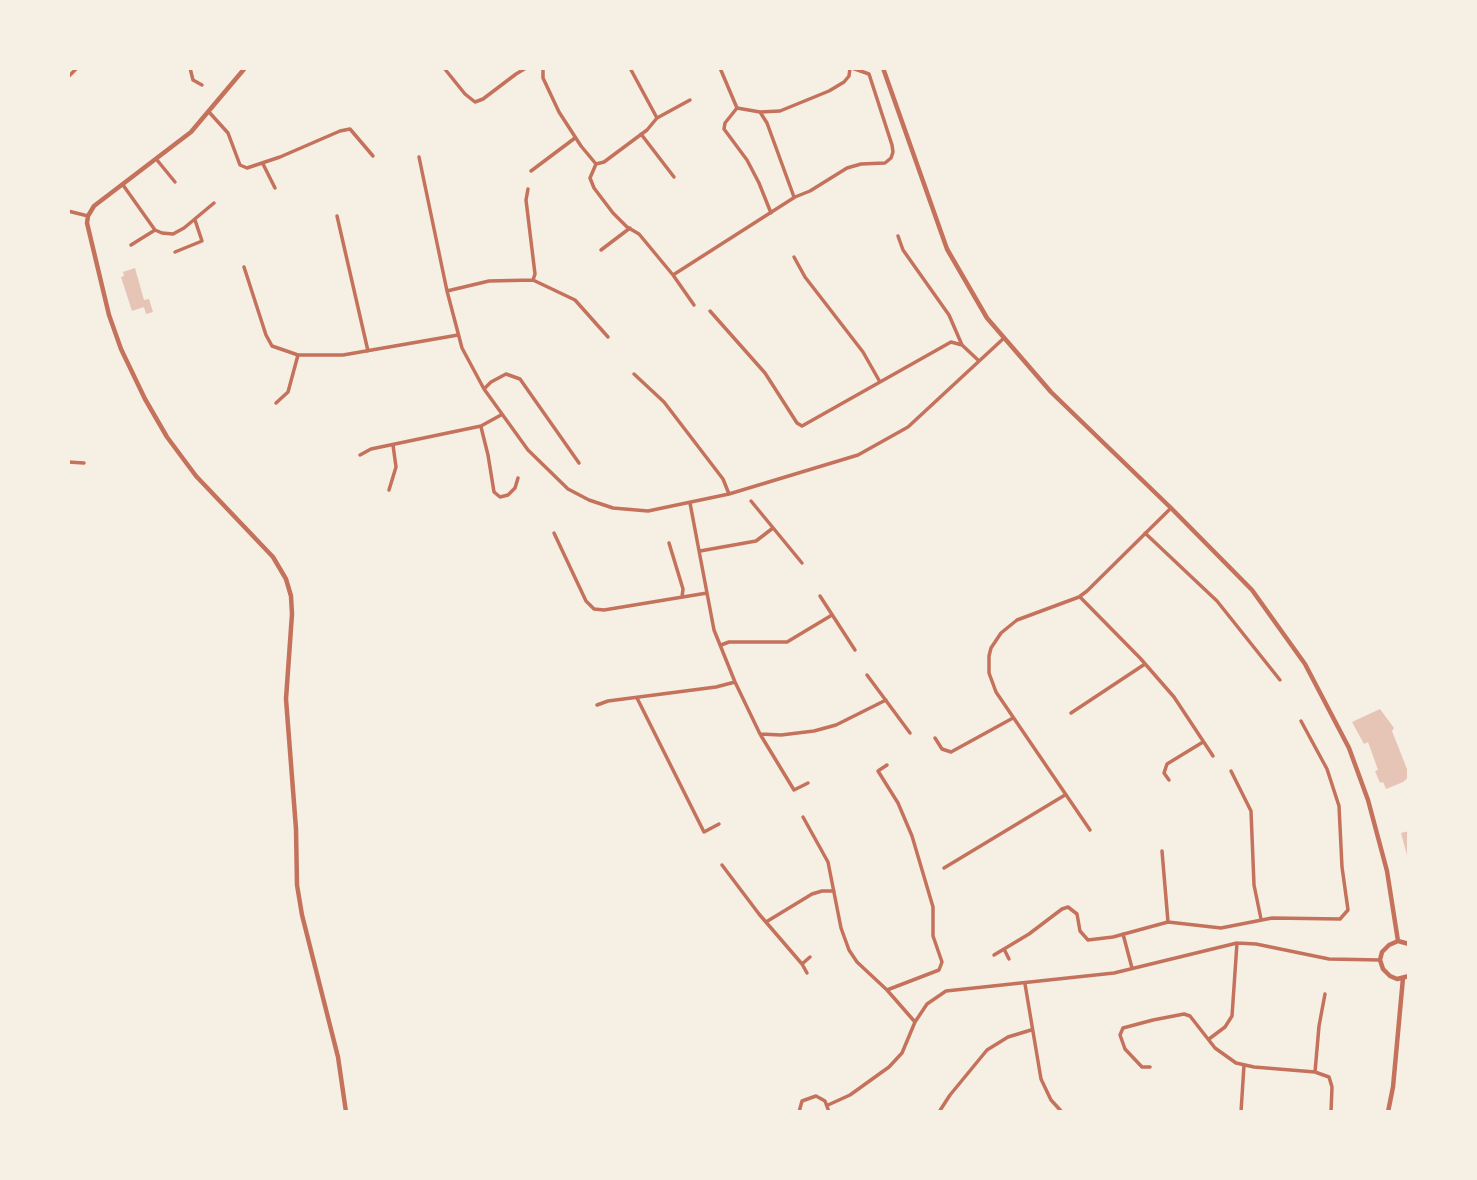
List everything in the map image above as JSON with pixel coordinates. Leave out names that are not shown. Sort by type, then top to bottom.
[{"type":"street","points":[[68,77],[77,68]]},
{"type":"street","points":[[190,68],[193,80],[202,85]]},
{"type":"street","points":[[245,68],[191,132],[94,206],[88,216],[88,232],[109,314],[121,349],[145,399],[167,436],[197,476],[273,557],[286,579],[291,596],[286,699],[296,829],[297,885],[338,1058],[346,1112]]},
{"type":"street","points":[[444,68],[475,102],[526,68]]},
{"type":"street","points":[[542,68],[543,78],[575,138],[596,164]]},
{"type":"street","points":[[630,68],[657,118]]},
{"type":"street","points":[[720,68],[737,108]]},
{"type":"street","points":[[673,275],[794,197],[847,168],[861,164],[885,163],[894,152],[869,74],[851,68],[844,82],[780,111],[760,112],[737,108]]},
{"type":"street","points":[[883,68],[947,249],[987,318],[1051,392],[1252,590],[1305,664],[1349,748],[1387,871],[1398,941]]},
{"type":"street","points":[[596,164],[604,162],[657,118],[690,100]]},
{"type":"street","points":[[737,108],[725,123],[724,129],[747,160],[771,213]]},
{"type":"street","points":[[209,112],[228,133],[240,165],[247,168],[349,129],[373,156]]},
{"type":"street","points":[[760,112],[770,131],[794,197]]},
{"type":"street","points":[[641,134],[674,177]]},
{"type":"street","points":[[531,171],[575,138]]},
{"type":"street","points":[[419,157],[458,335],[484,389],[528,450],[552,475],[568,489],[613,508],[640,512],[690,503],[858,455],[908,427],[1004,338]]},
{"type":"street","points":[[157,160],[175,182]]},
{"type":"street","points":[[263,163],[275,188]]},
{"type":"street","points":[[596,164],[590,178],[594,188],[613,213],[639,234],[694,305]]},
{"type":"street","points":[[123,185],[155,230],[173,234],[214,204]]},
{"type":"street","points":[[528,189],[526,200],[535,274],[533,280]]},
{"type":"street","points":[[68,211],[88,216]]},
{"type":"street","points":[[337,216],[368,351]]},
{"type":"street","points":[[175,253],[202,241],[203,237],[195,220]]},
{"type":"street","points":[[600,250],[630,228]]},
{"type":"street","points":[[131,244],[155,230]]},
{"type":"street","points":[[898,236],[903,250],[949,315],[962,345],[978,360]]},
{"type":"street","points":[[794,257],[805,277],[863,352],[880,382]]},
{"type":"street","points":[[244,267],[272,346],[298,355],[343,355],[458,335]]},
{"type":"street","points":[[447,291],[489,281],[533,280],[575,300],[608,337]]},
{"type":"street","points":[[710,311],[765,373],[797,423],[802,426],[951,342],[962,345]]},
{"type":"street","points":[[276,403],[288,392],[298,355]]},
{"type":"street","points":[[484,389],[506,374],[520,379],[579,463]]},
{"type":"street","points":[[634,374],[664,402],[717,471],[729,494]]},
{"type":"street","points":[[360,455],[372,449],[481,426],[501,415]]},
{"type":"street","points":[[481,426],[494,492],[500,497],[508,495],[518,478]]},
{"type":"street","points":[[389,490],[396,467],[393,445]]},
{"type":"street","points":[[68,462],[84,463]]},
{"type":"street","points":[[751,501],[802,563]]},
{"type":"street","points":[[690,503],[714,630],[735,682],[760,734],[794,790],[808,783]]},
{"type":"street","points":[[1090,830],[992,683],[988,665],[991,648],[1001,632],[1017,620],[1080,597],[1171,508]]},
{"type":"street","points":[[699,551],[756,541],[773,528]]},
{"type":"street","points":[[554,533],[586,601],[594,609],[604,610],[707,593]]},
{"type":"street","points":[[1145,533],[1217,601],[1280,680]]},
{"type":"street","points":[[668,543],[682,597]]},
{"type":"street","points":[[820,596],[855,649]]},
{"type":"street","points":[[1080,597],[1174,697],[1213,756]]},
{"type":"street","points":[[721,645],[729,642],[787,642],[832,615]]},
{"type":"street","points":[[1071,713],[1145,664]]},
{"type":"street","points":[[867,676],[911,733]]},
{"type":"street","points":[[597,705],[608,701],[716,687],[735,682]]},
{"type":"street","points":[[637,698],[704,832],[719,824]]},
{"type":"street","points":[[760,734],[781,735],[814,731],[836,724],[886,700]]},
{"type":"street","points":[[935,738],[942,749],[951,752],[1013,718]]},
{"type":"street","points":[[994,955],[1068,907],[1077,914],[1080,931],[1088,940],[1168,922],[1221,928],[1261,919],[1340,919],[1348,910],[1342,867],[1339,806],[1327,769],[1301,721]]},
{"type":"street","points":[[1169,780],[1164,772],[1167,764],[1203,741]]},
{"type":"street","points":[[887,765],[878,771],[898,803],[912,836],[933,907],[933,936],[942,962],[939,970],[887,990]]},
{"type":"street","points":[[1231,771],[1251,811],[1254,885],[1261,919]]},
{"type":"street","points":[[944,868],[1065,795]]},
{"type":"street","points":[[803,817],[828,862],[841,928],[849,950],[857,962],[915,1021]]},
{"type":"street","points":[[1162,851],[1168,922]]},
{"type":"street","points":[[722,865],[765,922],[802,964],[807,974]]},
{"type":"street","points":[[765,922],[812,894],[834,891]]},
{"type":"street","points":[[1123,934],[1132,968]]},
{"type":"street","points":[[1409,944],[1398,941],[1386,947],[1380,960],[1387,975],[1403,978],[1409,976]]},
{"type":"street","points":[[828,1105],[850,1095],[889,1067],[902,1053],[915,1021],[927,1004],[946,991],[1114,973],[1237,943],[1329,958],[1380,960]]},
{"type":"street","points":[[1209,1039],[1225,1027],[1231,1016],[1237,943]]},
{"type":"street","points":[[1004,949],[1009,958]]},
{"type":"street","points":[[802,964],[810,957]]},
{"type":"street","points":[[1388,1112],[1403,978]]},
{"type":"street","points":[[1025,984],[1041,1079],[1045,1090],[1062,1112]]},
{"type":"street","points":[[1315,1072],[1325,994]]},
{"type":"street","points":[[1150,1067],[1140,1065],[1122,1044],[1121,1032],[1127,1026],[1184,1014],[1194,1019],[1221,1054],[1244,1065],[1315,1072],[1329,1077],[1331,1112]]},
{"type":"street","points":[[939,1112],[987,1050],[1008,1037],[1031,1030]]},
{"type":"street","points":[[1241,1112],[1244,1065]]},
{"type":"street","points":[[799,1112],[802,1101],[811,1096],[821,1097],[828,1105],[829,1112]]},
{"type":"street","points":[[1050,1111],[1056,1106]]},
{"type":"building","points":[[135,268],[144,300],[149,299],[153,312],[146,314],[144,307],[132,311],[121,277],[124,276],[123,272]]},
{"type":"building","points":[[1380,709],[1394,728],[1392,731],[1409,774],[1403,782],[1386,789],[1375,771],[1378,770],[1368,742],[1364,744],[1352,722]]},
{"type":"building","points":[[1409,831],[1409,859],[1408,859],[1401,833]]}]
